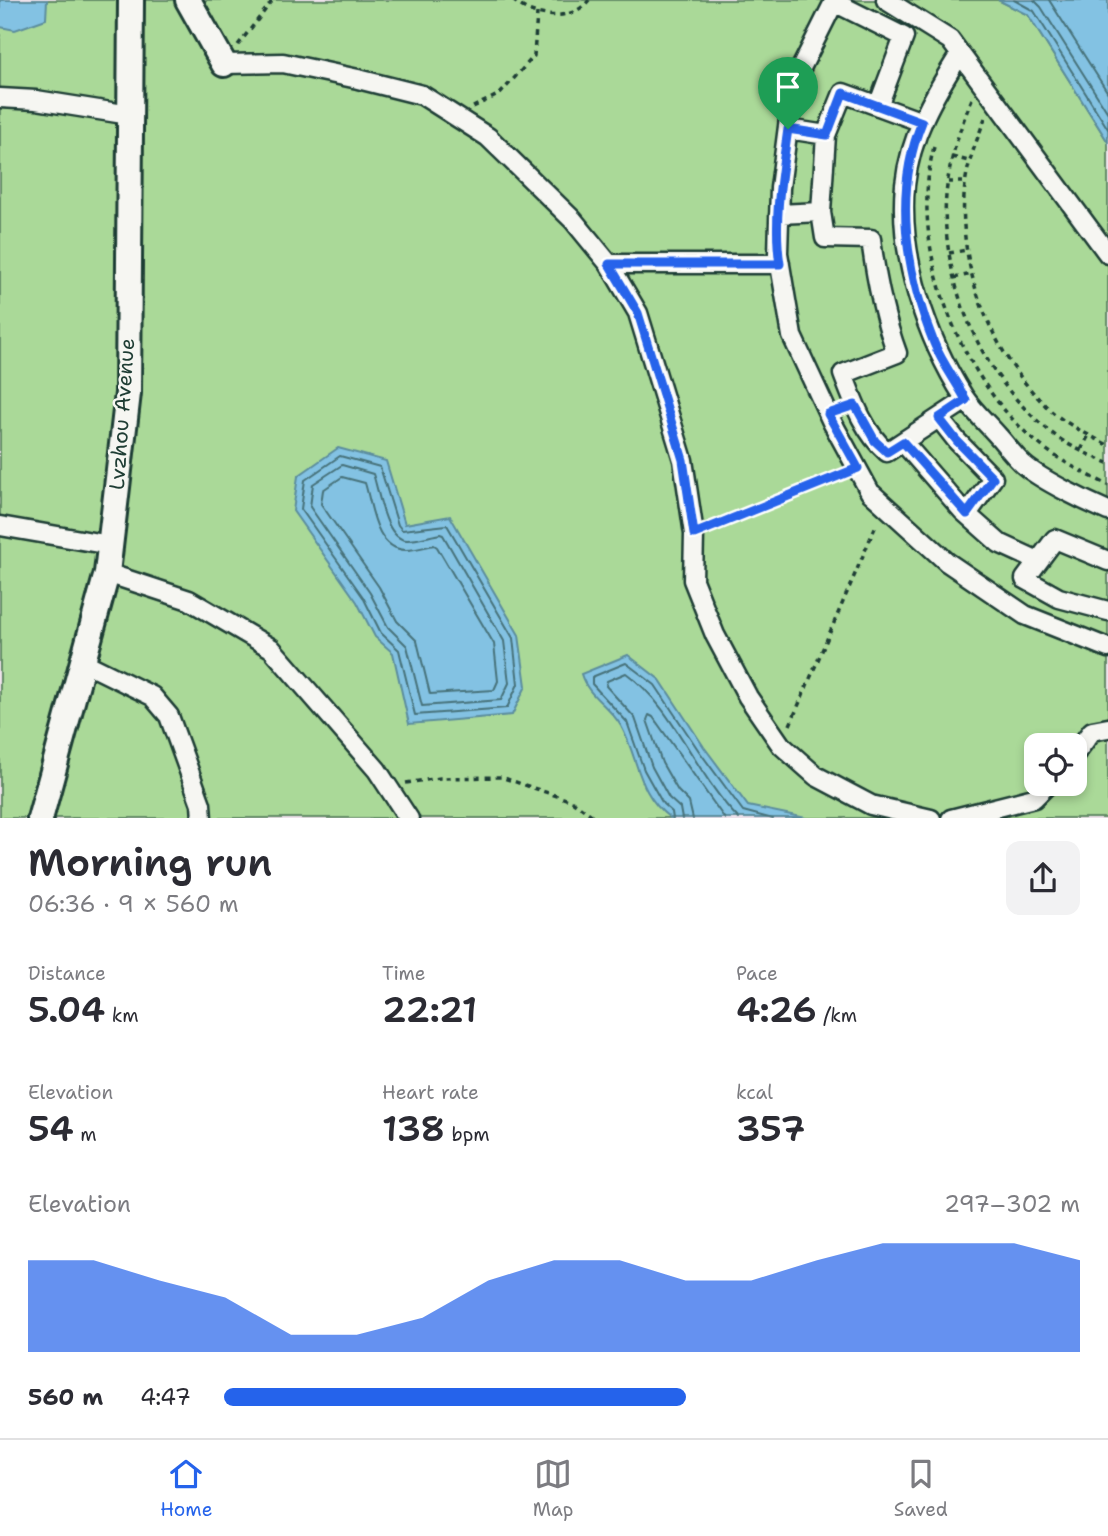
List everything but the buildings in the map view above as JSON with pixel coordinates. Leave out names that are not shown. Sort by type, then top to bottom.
[{"type":"main road","name":"Lvzhou Avenue","points":[[40,818],[107,573],[128,393],[131,0]]},
{"type":"main road","points":[[188,0],[223,64]]},
{"type":"street","points":[[886,0],[950,40],[1108,254]]},
{"type":"street","points":[[878,106],[904,37],[834,1],[800,70],[788,129],[779,214],[780,264],[792,336],[828,414],[870,492],[947,562],[1025,615],[1108,648]]},
{"type":"street","points":[[960,54],[931,100],[915,138],[905,186],[905,225],[915,285],[935,345],[966,400],[1025,466],[1083,501],[1108,511]]},
{"type":"street","points":[[223,64],[283,63],[422,95],[488,137],[573,220],[609,264],[638,313],[683,460],[694,534],[693,580],[715,635],[748,697],[781,745],[816,776],[871,805],[931,818]]},
{"type":"street","points":[[922,122],[843,93],[827,135],[821,212],[825,238],[871,239],[885,321],[897,352],[843,374],[855,405],[875,441],[887,452],[966,400]]},
{"type":"street","points":[[0,98],[36,100],[130,115]]},
{"type":"street","points":[[788,129],[827,135]]},
{"type":"street","points":[[779,214],[821,212]]},
{"type":"street","points":[[609,264],[780,264]]},
{"type":"street","points":[[828,414],[855,405]]},
{"type":"street","points":[[939,418],[993,478],[967,514]]},
{"type":"street","points":[[903,442],[967,514],[999,543],[1038,561]]},
{"type":"street","points":[[0,526],[110,545]]},
{"type":"street","points":[[1108,561],[1055,539],[1025,579],[1059,598],[1108,611]]},
{"type":"street","points":[[107,573],[189,600],[271,648],[377,771],[410,818]]},
{"type":"street","points":[[83,662],[152,696],[169,716],[201,804],[202,818]]},
{"type":"street","points":[[1087,738],[1092,731],[1108,728]]},
{"type":"street","points":[[951,818],[1035,796]]},
{"type":"path","points":[[223,64],[273,0]]},
{"type":"path","points":[[513,0],[523,9],[551,17],[583,8],[589,0]]},
{"type":"path","points":[[454,116],[500,94],[534,56],[537,13]]},
{"type":"path","points":[[980,81],[958,131],[948,182],[945,226],[954,278],[969,324],[982,353],[997,375],[1032,415],[1061,439],[1108,463]]},
{"type":"path","points":[[994,100],[969,161],[966,182],[965,234],[972,274],[992,329],[1002,350],[1020,375],[1046,406],[1108,445]]},
{"type":"path","points":[[936,141],[929,166],[926,197],[928,229],[936,277],[954,329],[967,355],[990,390],[1028,434],[1067,464],[1108,485]]},
{"type":"path","points":[[952,157],[969,161]]},
{"type":"path","points":[[948,182],[966,182]]},
{"type":"path","points":[[949,253],[967,250]]},
{"type":"path","points":[[954,278],[972,274]]},
{"type":"path","points":[[1080,450],[1089,435]]},
{"type":"path","points":[[694,534],[858,468]]},
{"type":"path","points":[[781,745],[885,505]]},
{"type":"path","points":[[388,786],[440,778],[501,777],[572,802],[597,818]]},
{"type":"green space","points":[[0,0],[998,0],[1028,15],[1108,142],[1108,818],[0,818]]},
{"type":"water","points":[[0,0],[47,0],[46,19],[15,30],[0,27]]},
{"type":"water","points":[[998,0],[1108,0],[1108,142],[1028,15]]},
{"type":"water","points":[[338,448],[386,461],[405,524],[450,516],[519,635],[526,686],[512,715],[409,724],[393,653],[375,637],[357,602],[293,511],[298,476]]},
{"type":"water","points":[[628,655],[660,680],[704,747],[748,806],[806,818],[670,818],[659,808],[645,787],[621,726],[589,689],[581,674]]},
{"type":"route","points":[[843,93],[922,122],[915,138],[905,186],[905,225],[915,285],[935,345],[966,400],[939,418],[993,478],[967,514],[903,442],[887,452],[875,441],[855,405],[828,414],[858,468],[694,534],[683,460],[638,313],[609,264],[780,264],[780,188],[788,129],[827,135],[843,93]]}]
